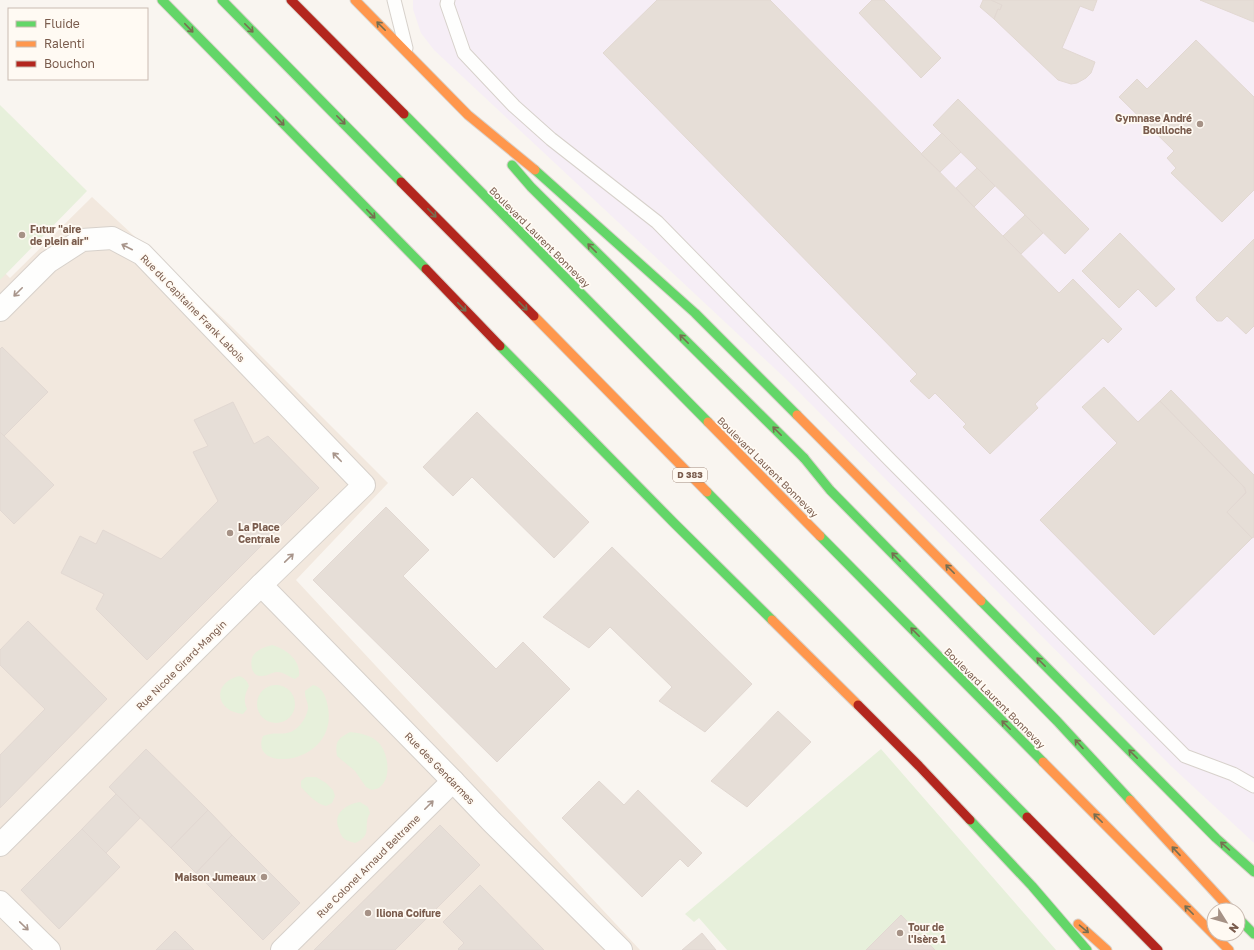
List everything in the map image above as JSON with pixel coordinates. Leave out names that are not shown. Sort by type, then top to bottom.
[{"type":"main road","points":[[162,0],[674,523],[919,766],[1032,886],[1087,950]]},
{"type":"main road","name":"D 383","points":[[222,0],[1158,950]]},
{"type":"main road","name":"Boulevard Laurent Bonnevay","points":[[291,0],[1229,950]]},
{"type":"main road","points":[[355,0],[468,115],[531,187],[804,458],[830,490],[1057,720],[1224,902]]},
{"type":"main road","points":[[468,115],[540,174],[694,313],[893,511],[1216,838],[1254,872]]},
{"type":"main road","points":[[1032,886],[1107,950]]},
{"type":"main road","points":[[1246,926],[1254,934]]},
{"type":"street","name":"Rue du Capitaine Frank Labois","points":[[0,310],[48,262],[55,257],[82,240],[112,238],[142,254],[364,485]]},
{"type":"street","name":"Rue Nicole Girard-Mangin","points":[[0,845],[261,585],[364,485]]},
{"type":"street","name":"Rue des Gendarmes","points":[[261,585],[497,828],[621,950]]},
{"type":"street","name":"Rue Colonel Arnaud Beltrame","points":[[282,950],[453,781]]},
{"type":"street","points":[[0,902],[49,950]]},
{"type":"lane","points":[[394,0],[406,52]]},
{"type":"lane","points":[[448,0],[447,4],[464,54],[514,106],[551,139],[657,222],[1185,756],[1233,774],[1254,786]]},
{"type":"shaded area","points":[[413,0],[1200,0],[1254,22],[1254,843],[1171,766],[786,379],[434,50],[421,33],[413,9]]},
{"type":"shaded area","points":[[92,197],[228,323],[388,483],[296,580],[640,950],[0,950],[0,268],[10,278]]},
{"type":"green space","name":"Futur \"aire de plein air\"","points":[[0,105],[87,191],[0,280]]},
{"type":"green space","points":[[272,645],[282,649],[292,656],[298,665],[299,676],[295,679],[280,672],[262,676],[254,673],[251,664],[253,655],[260,649]]},
{"type":"green space","points":[[239,676],[246,680],[249,686],[245,697],[247,709],[243,714],[234,712],[227,708],[220,697],[224,685],[230,680]]},
{"type":"green space","points":[[272,685],[280,685],[290,690],[294,697],[294,711],[290,718],[280,723],[272,723],[262,718],[260,715],[257,708],[257,700],[262,690],[265,688]]},
{"type":"green space","points":[[313,685],[321,689],[327,703],[328,724],[322,740],[310,751],[295,757],[280,759],[268,756],[262,748],[263,736],[269,734],[288,733],[298,727],[304,720],[308,709],[305,691]]},
{"type":"green space","points":[[350,732],[369,736],[376,740],[382,747],[385,753],[387,771],[384,783],[380,787],[372,790],[366,787],[355,771],[337,756],[336,747],[338,741]]},
{"type":"green space","points":[[881,749],[1056,950],[935,950],[901,915],[866,950],[727,950],[699,918],[694,922],[685,914]]},
{"type":"green space","points":[[306,777],[316,777],[326,783],[333,790],[335,796],[332,803],[326,806],[315,801],[301,787],[301,781]]},
{"type":"green space","points":[[360,802],[368,807],[370,813],[367,822],[367,830],[364,837],[355,843],[342,837],[337,823],[339,814],[342,810],[350,805]]},
{"type":"building","points":[[657,0],[770,0],[1059,293],[1073,279],[1122,329],[1108,343],[1103,338],[1035,404],[1038,408],[990,454],[963,427],[966,424],[935,393],[929,399],[910,381],[917,374],[603,53]]},
{"type":"building","points":[[872,0],[884,0],[941,58],[921,78],[859,13]]},
{"type":"building","points":[[983,0],[991,0],[1002,5],[1000,10],[998,9],[994,19],[980,7]]},
{"type":"building","points":[[991,0],[1097,0],[1093,11],[1080,6],[1062,48],[1095,62],[1091,73],[1077,83],[1071,84],[1058,80],[994,19],[998,9],[1000,10],[1002,5]]},
{"type":"building","points":[[1200,0],[1254,0],[1254,22]]},
{"type":"building","name":"Gymnase André Boulloche","points":[[1196,40],[1254,97],[1254,190],[1222,222],[1171,173],[1176,168],[1167,158],[1174,151],[1119,97],[1137,79],[1147,89]]},
{"type":"building","points":[[958,99],[1089,229],[1065,254],[933,125]]},
{"type":"building","points":[[942,133],[961,152],[940,172],[921,154]]},
{"type":"building","points":[[977,168],[995,186],[974,207],[956,188]]},
{"type":"building","points":[[1025,215],[1043,233],[1021,254],[1003,236]]},
{"type":"building","points":[[1120,233],[1175,289],[1156,307],[1138,289],[1119,308],[1082,271]]},
{"type":"building","points":[[1254,239],[1254,326],[1246,334],[1227,316],[1222,321],[1217,321],[1197,301],[1196,297]]},
{"type":"building","points":[[2,347],[48,392],[4,436],[0,432],[0,349]]},
{"type":"building","points":[[1104,387],[1138,422],[1160,401],[1243,486],[1246,492],[1227,512],[1252,538],[1154,635],[1040,520],[1117,443],[1082,407]]},
{"type":"building","points":[[1171,390],[1254,475],[1254,537],[1252,538],[1227,512],[1246,493],[1245,488],[1160,401]]},
{"type":"building","name":"La Place Centrale","points":[[233,402],[254,444],[268,436],[319,488],[147,660],[96,609],[104,594],[61,573],[80,536],[96,544],[103,530],[161,559],[218,501],[193,452],[208,446],[194,420]]},
{"type":"building","points":[[477,412],[589,522],[554,558],[472,477],[453,496],[423,467]]},
{"type":"building","points":[[0,432],[54,485],[14,524],[0,510]]},
{"type":"building","points":[[386,507],[429,550],[403,576],[496,669],[523,642],[570,689],[497,762],[313,580]]},
{"type":"building","points":[[612,547],[752,684],[705,732],[659,701],[672,687],[610,627],[589,648],[543,617]]},
{"type":"building","points":[[28,621],[107,699],[0,808],[0,755],[45,709],[0,665],[0,650]]},
{"type":"building","points":[[778,711],[811,742],[747,807],[711,781]]},
{"type":"building","points":[[146,749],[208,810],[171,848],[109,787]]},
{"type":"building","points":[[599,781],[624,805],[638,790],[702,853],[688,867],[680,859],[642,897],[562,818]]},
{"type":"building","points":[[116,794],[140,818],[106,853],[82,829]]},
{"type":"building","points":[[208,810],[232,835],[196,873],[171,848]]},
{"type":"building","points":[[440,825],[480,865],[395,950],[314,950]]},
{"type":"building","points":[[82,829],[120,867],[59,929],[21,890]]},
{"type":"building","points":[[232,835],[300,903],[263,940],[196,873]]},
{"type":"building","points":[[480,885],[544,950],[458,949],[464,943],[443,922]]},
{"type":"building","name":"Tour de l'Isère 1","points":[[901,915],[935,950],[866,950]]},
{"type":"building","points":[[175,931],[194,950],[156,950]]},
{"type":"building","points":[[702,933],[716,950],[682,950]]},
{"type":"traffic: fast","points":[[162,0],[426,269]]},
{"type":"traffic: fast","points":[[222,0],[401,182]]},
{"type":"traffic: fast","points":[[404,114],[708,422]]},
{"type":"traffic: fast","points":[[512,165],[531,187],[804,458]]},
{"type":"traffic: fast","points":[[535,170],[695,313],[797,415]]},
{"type":"traffic: fast","points":[[500,346],[674,523],[772,620]]},
{"type":"traffic: fast","points":[[804,458],[830,490],[1057,721],[1130,800]]},
{"type":"traffic: fast","points":[[707,492],[1027,817]]},
{"type":"traffic: fast","points":[[820,536],[1043,762]]},
{"type":"traffic: fast","points":[[981,601],[1216,838],[1254,872]]},
{"type":"traffic: fast","points":[[970,820],[1032,886],[1087,950]]},
{"type":"traffic: fast","points":[[1246,926],[1254,934]]},
{"type":"traffic: slow","points":[[355,0],[468,115],[535,170]]},
{"type":"traffic: slow","points":[[534,316],[707,492]]},
{"type":"traffic: slow","points":[[797,415],[981,601]]},
{"type":"traffic: slow","points":[[708,422],[820,536]]},
{"type":"traffic: slow","points":[[772,620],[858,705]]},
{"type":"traffic: slow","points":[[1043,762],[1229,950]]},
{"type":"traffic: slow","points":[[1130,800],[1224,902]]},
{"type":"traffic: slow","points":[[1078,924],[1107,950]]},
{"type":"traffic: jam","points":[[291,0],[404,114]]},
{"type":"traffic: jam","points":[[401,182],[534,316]]},
{"type":"traffic: jam","points":[[426,269],[500,346]]},
{"type":"traffic: jam","points":[[858,705],[970,820]]},
{"type":"traffic: jam","points":[[1027,817],[1158,950]]},
{"type":"place","name":"Gymnase André Boulloche","points":[[1200,124]]},
{"type":"place","name":"Futur \"aire de plein air\"","points":[[22,235]]},
{"type":"place","name":"La Place Centrale","points":[[230,533]]},
{"type":"place","name":"Maison Jumeaux","points":[[264,877]]},
{"type":"place","name":"Iliona Coifure","points":[[368,913]]},
{"type":"place","name":"Tour de l'Isère 1","points":[[900,933]]}]
